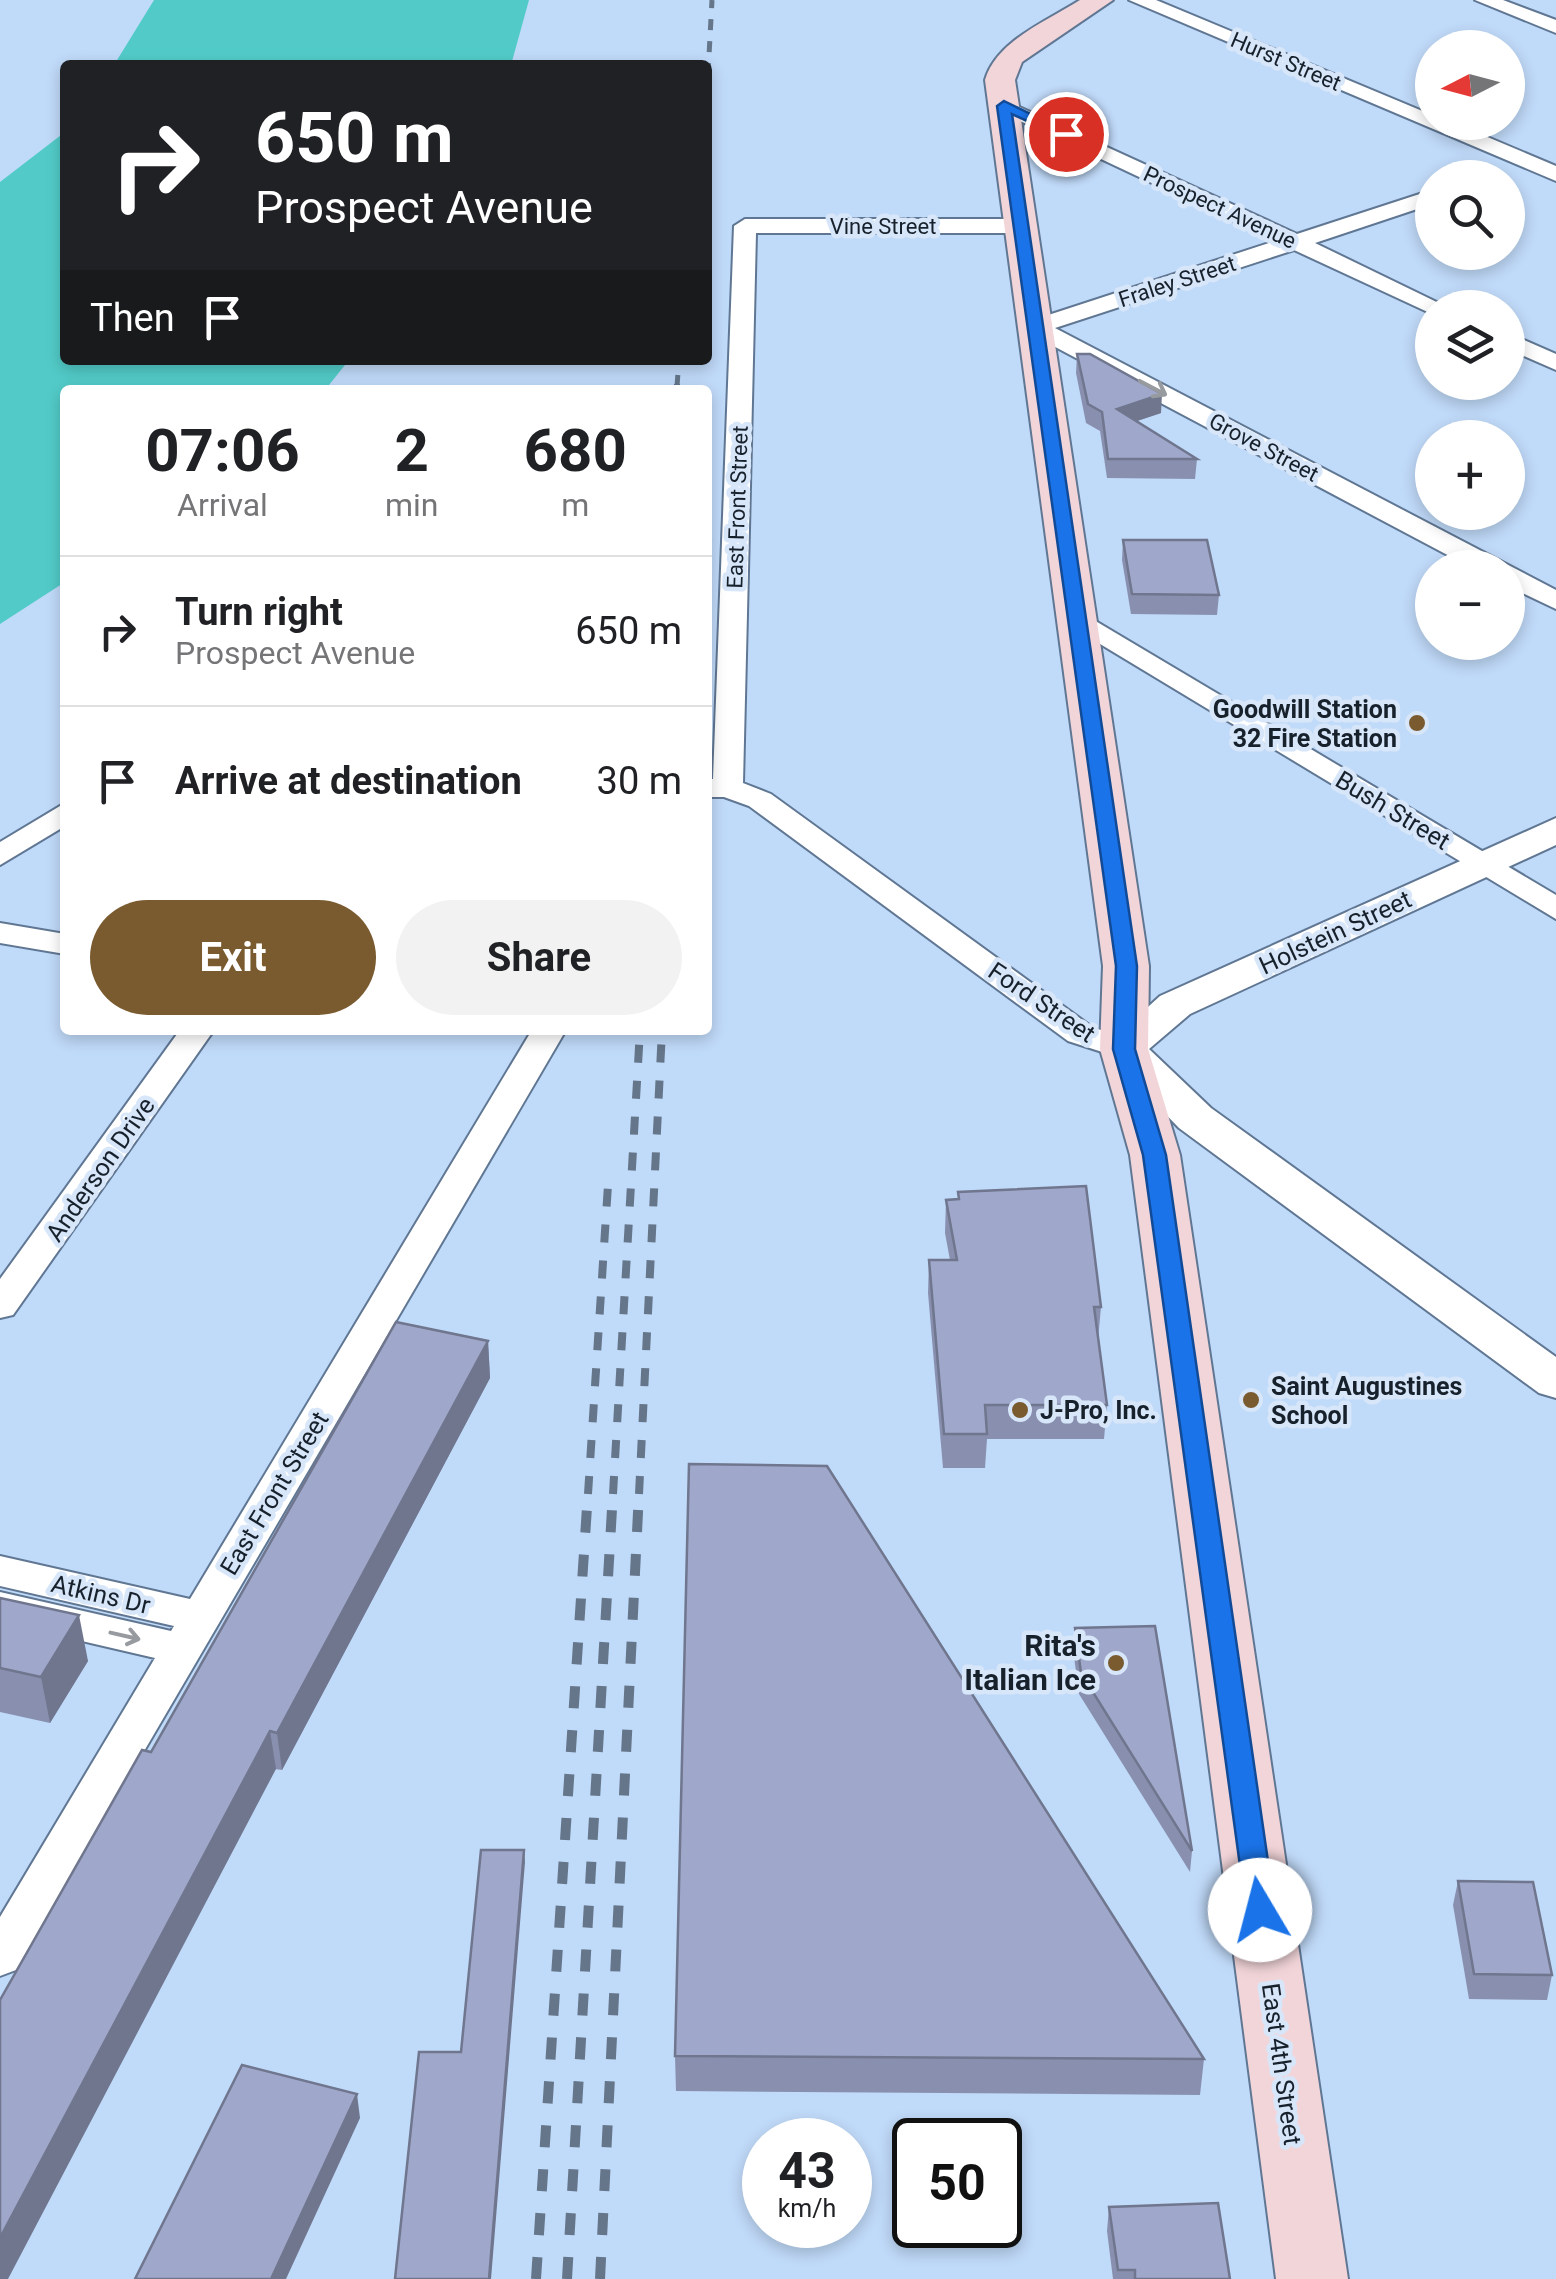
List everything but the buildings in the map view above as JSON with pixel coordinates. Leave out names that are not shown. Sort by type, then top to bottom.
[{"type":"main road","name":"East 4th Street","points":[[1099,0],[1004,64],[1000,80],[1126,966],[1124,1049],[1154,1155],[1312,2279]]},
{"type":"street","name":"Hurst Street","points":[[1139,0],[1415,115]]},
{"type":"street","points":[[1485,0],[1556,27]]},
{"type":"street","name":"Prospect Avenue","points":[[1004,106],[1415,298]]},
{"type":"street","name":"Hurst Street","points":[[1476,140],[1556,174]]},
{"type":"street","points":[[1525,167],[1556,157]]},
{"type":"street","name":"Fraley Street","points":[[1035,327],[1415,203]]},
{"type":"street","name":"Vine Street","points":[[746,226],[1021,226]]},
{"type":"street","name":"East Front Street","points":[[718,788],[746,226]]},
{"type":"street","name":"Grove Street","points":[[1035,327],[1459,550]]},
{"type":"street","points":[[1525,348],[1556,363]]},
{"type":"street","points":[[1525,584],[1556,601]]},
{"type":"street","name":"Bush Street","points":[[1077,618],[1556,909]]},
{"type":"street","name":"Ford Street","points":[[718,788],[760,800],[1080,1034],[1124,1049],[1195,1118],[1556,1381]]},
{"type":"street","points":[[0,856],[60,815]]},
{"type":"street","name":"Holstein Street","points":[[1124,1049],[1175,1005],[1556,830]]},
{"type":"street","points":[[0,932],[60,943]]},
{"type":"street","name":"Anderson Drive","points":[[0,1306],[194,1035]]},
{"type":"street","name":"East Front Street","points":[[0,1957],[546,1035]]},
{"type":"street","name":"Atkins Dr","points":[[0,1571],[192,1633]]},
{"type":"street","name":"Atkins Dr","points":[[0,1608],[192,1633]]},
{"type":"shaded area","points":[[154,0],[529,0],[512,60],[117,60]]},
{"type":"shaded area","points":[[60,136],[60,365],[345,365],[329,385],[60,385],[60,585],[0,624],[0,182]]},
{"type":"railway","points":[[709,60],[712,0]]},
{"type":"railway","points":[[677,385],[679,365]]},
{"type":"railway","points":[[613,1494],[640,1035]]},
{"type":"railway","points":[[639,1494],[662,1035]]},
{"type":"railway","points":[[588,1494],[608,1185]]},
{"type":"railway","points":[[536,2279],[588,1492]]},
{"type":"railway","points":[[567,2279],[613,1492]]},
{"type":"railway","points":[[600,2279],[639,1492]]},
{"type":"place","name":"Goodwill Station 32 Fire Station","points":[[1417,723]]},
{"type":"place","name":"Saint Augustines School","points":[[1251,1400]]},
{"type":"place","name":"J-Pro, Inc.","points":[[1020,1410]]},
{"type":"place","name":"Rita's Italian Ice","points":[[1116,1663]]},
{"type":"route","points":[[1066,134],[1004,106],[1126,966],[1124,1049],[1154,1155],[1260,1910]]}]
